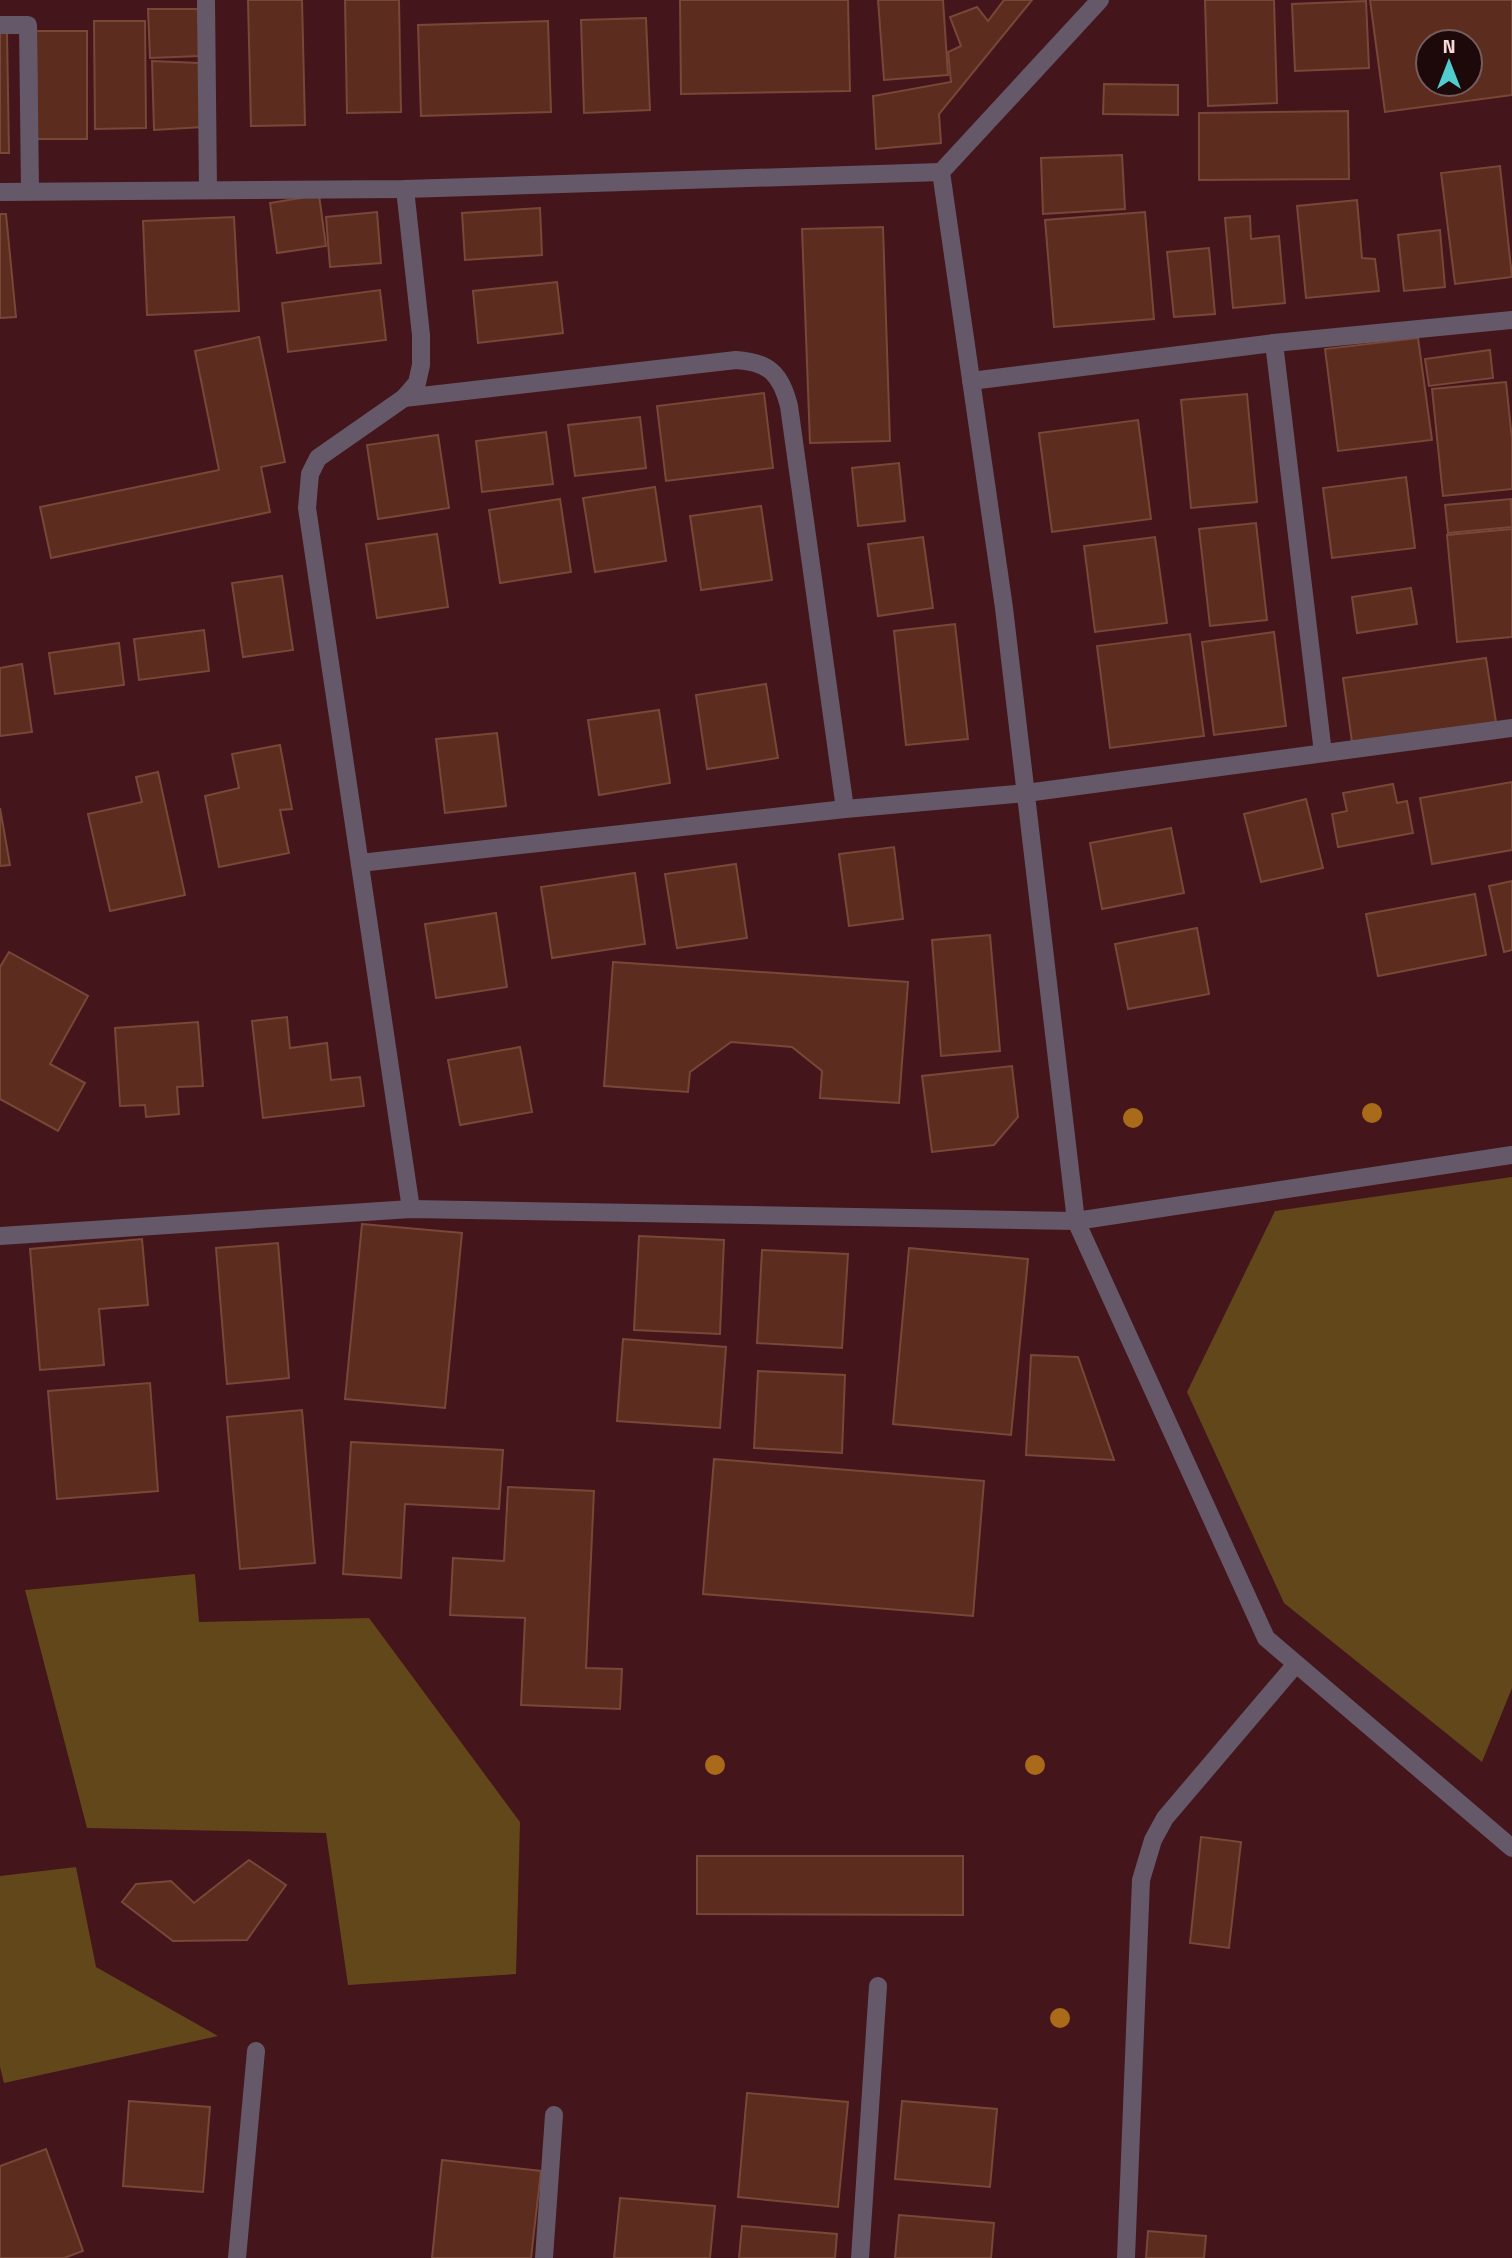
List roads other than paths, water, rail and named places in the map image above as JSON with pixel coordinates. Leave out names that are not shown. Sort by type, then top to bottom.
[{"type":"street","points":[[206,0],[208,190]]},
{"type":"street","points":[[0,192],[405,189],[941,172],[1100,0]]},
{"type":"street","points":[[0,25],[27,24],[30,190]]},
{"type":"street","points":[[941,172],[1004,608],[1076,1221],[1266,1638],[1512,1848]]},
{"type":"street","points":[[405,189],[421,335],[421,365],[417,383],[404,398],[318,458],[310,474],[307,508],[411,1209]]},
{"type":"street","points":[[971,381],[1274,343],[1512,320]]},
{"type":"street","points":[[1274,343],[1323,753]]},
{"type":"street","points":[[404,398],[736,360],[756,361],[772,371],[784,387],[789,407],[845,809]]},
{"type":"street","points":[[360,863],[845,809],[1026,793],[1512,728]]},
{"type":"street","points":[[0,1236],[411,1209],[1076,1221],[1512,1155]]},
{"type":"street","points":[[1126,2258],[1141,1880],[1153,1840],[1165,1818],[1296,1664]]},
{"type":"street","points":[[860,2258],[878,1986]]},
{"type":"street","points":[[237,2258],[256,2051]]},
{"type":"street","points":[[544,2258],[554,2115]]}]
